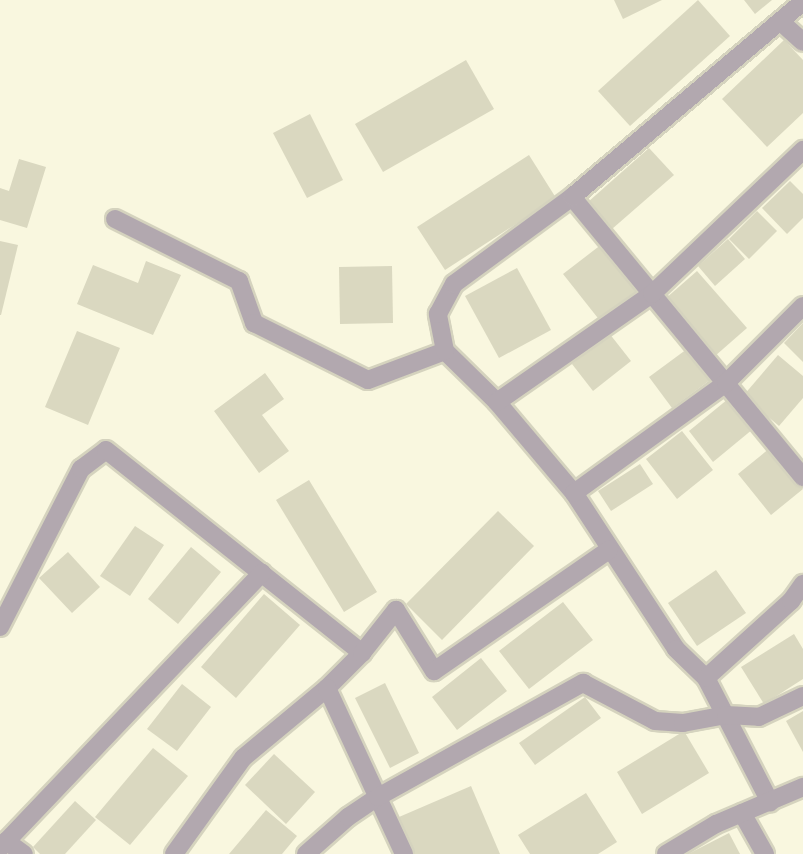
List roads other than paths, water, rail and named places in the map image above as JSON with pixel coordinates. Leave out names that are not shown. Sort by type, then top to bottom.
[{"type":"street","points":[[770,802],[706,678],[676,649],[609,550],[574,493],[497,402],[445,351],[438,314],[454,284],[572,196],[782,23],[803,2]]},
{"type":"street","points":[[782,23],[803,42]]},
{"type":"street","points":[[497,402],[652,294],[803,150]]},
{"type":"street","points":[[572,196],[803,477]]},
{"type":"street","points":[[116,219],[238,281],[254,323],[368,380],[445,351]]},
{"type":"street","points":[[574,493],[726,383],[803,306]]},
{"type":"street","points":[[0,627],[81,469],[106,450],[362,652]]},
{"type":"street","points":[[174,854],[243,758],[327,688],[362,652],[396,610],[434,671],[609,550]]},
{"type":"street","points":[[24,854],[3,845],[262,573]]},
{"type":"street","points":[[706,678],[791,601],[803,584]]},
{"type":"street","points":[[306,854],[348,817],[378,797],[583,683],[655,721],[683,723],[726,715],[759,717],[803,696]]},
{"type":"street","points":[[327,688],[404,854]]},
{"type":"street","points":[[666,854],[742,813],[803,787]]},
{"type":"street","points":[[742,813],[765,854]]}]
